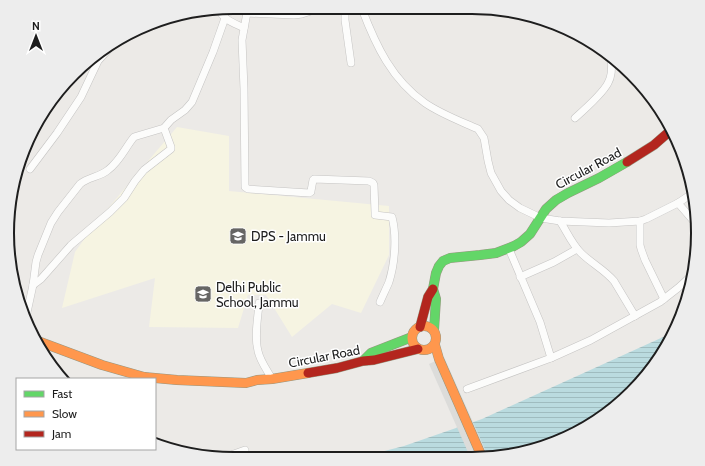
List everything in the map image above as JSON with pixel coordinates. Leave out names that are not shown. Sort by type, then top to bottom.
[{"type":"main road","name":"Circular Road","points":[[433,290],[436,273],[439,266],[443,262],[450,258],[497,252],[518,244],[535,227],[552,203],[562,196],[621,166],[667,134]]},
{"type":"main road","points":[[420,327],[428,297],[433,290]]},
{"type":"main road","points":[[427,348],[437,339],[434,330],[436,299],[433,290]]},
{"type":"main road","points":[[434,330],[430,327],[420,327],[414,331],[412,342],[414,346],[427,348],[437,360],[480,452]]},
{"type":"main road","points":[[363,361],[370,353],[412,337]]},
{"type":"main road","name":"Circular Road","points":[[44,343],[102,365],[148,377],[245,377],[257,380],[272,379],[336,368],[427,348]]},
{"type":"main road","points":[[437,360],[474,452]]},
{"type":"street","points":[[221,14],[225,18],[244,28]]},
{"type":"street","points":[[246,14],[242,40],[245,187],[248,189],[309,193],[311,192],[312,180],[314,179],[369,181],[373,183],[375,213],[377,215],[392,217],[395,239],[391,274],[380,302]]},
{"type":"street","points":[[288,14],[302,14]]},
{"type":"street","points":[[345,14],[351,63]]},
{"type":"street","points":[[364,14],[384,58],[404,84],[426,104],[444,114],[478,129],[484,138],[491,174],[501,191],[509,200],[520,208],[541,218],[560,221],[609,223],[640,221],[678,203],[688,196]]},
{"type":"street","points":[[28,308],[36,262],[51,223],[58,212],[80,184],[88,179],[107,172],[134,138],[164,128],[192,102],[213,52],[225,18]]},
{"type":"street","points":[[30,169],[57,133],[81,97],[99,60]]},
{"type":"street","points":[[575,118],[608,84],[612,70],[612,64]]},
{"type":"street","points":[[33,285],[41,279],[71,245],[124,198],[144,170],[171,149],[164,128]]},
{"type":"street","points":[[678,203],[691,219]]},
{"type":"street","points":[[560,221],[577,249],[611,277],[635,316]]},
{"type":"street","points":[[640,221],[641,249],[664,299]]},
{"type":"street","points":[[508,249],[543,330],[550,358]]},
{"type":"street","points":[[520,277],[554,262],[577,249]]},
{"type":"street","points":[[467,389],[550,358],[591,340],[664,299],[686,281]]},
{"type":"street","points":[[259,303],[256,335],[258,352],[264,367],[272,379]]},
{"type":"street","points":[[239,452],[245,450]]},
{"type":"shaded area","name":"DPS - Jammu","points":[[177,127],[229,136],[229,191],[389,206],[389,255],[361,313],[332,304],[292,337],[266,295],[248,295],[238,328],[149,327],[155,278],[62,308],[75,252],[98,220]]},
{"type":"water","points":[[665,336],[646,366],[616,398],[582,423],[556,435],[529,445],[486,452],[381,452],[404,446],[482,419]]},
{"type":"pier","points":[[444,357],[486,452],[468,452],[429,364]]},
{"type":"traffic: fast","points":[[434,330],[436,299],[433,289],[436,273],[443,261],[450,258],[496,253],[514,246],[530,234],[546,209],[556,200],[627,162]]},
{"type":"traffic: fast","points":[[364,360],[371,353],[412,337]]},
{"type":"traffic: slow","points":[[419,326],[429,326],[436,333],[436,338],[436,343],[429,350],[419,350],[412,343],[412,333],[419,326]]},
{"type":"traffic: slow","points":[[44,343],[102,365],[144,377]]},
{"type":"traffic: slow","points":[[435,345],[439,359],[480,452]]},
{"type":"traffic: slow","points":[[156,378],[246,383],[257,380],[308,373]]},
{"type":"traffic: slow","points":[[144,377],[155,378]]},
{"type":"traffic: jam","points":[[627,162],[654,145],[667,134]]},
{"type":"traffic: jam","points":[[420,327],[428,297],[433,289]]},
{"type":"traffic: jam","points":[[308,373],[374,360],[418,349]]},
{"type":"place","name":"DPS - Jammu","points":[[238,236]]},
{"type":"place","name":"Delhi Public School, Jammu","points":[[203,294]]}]
